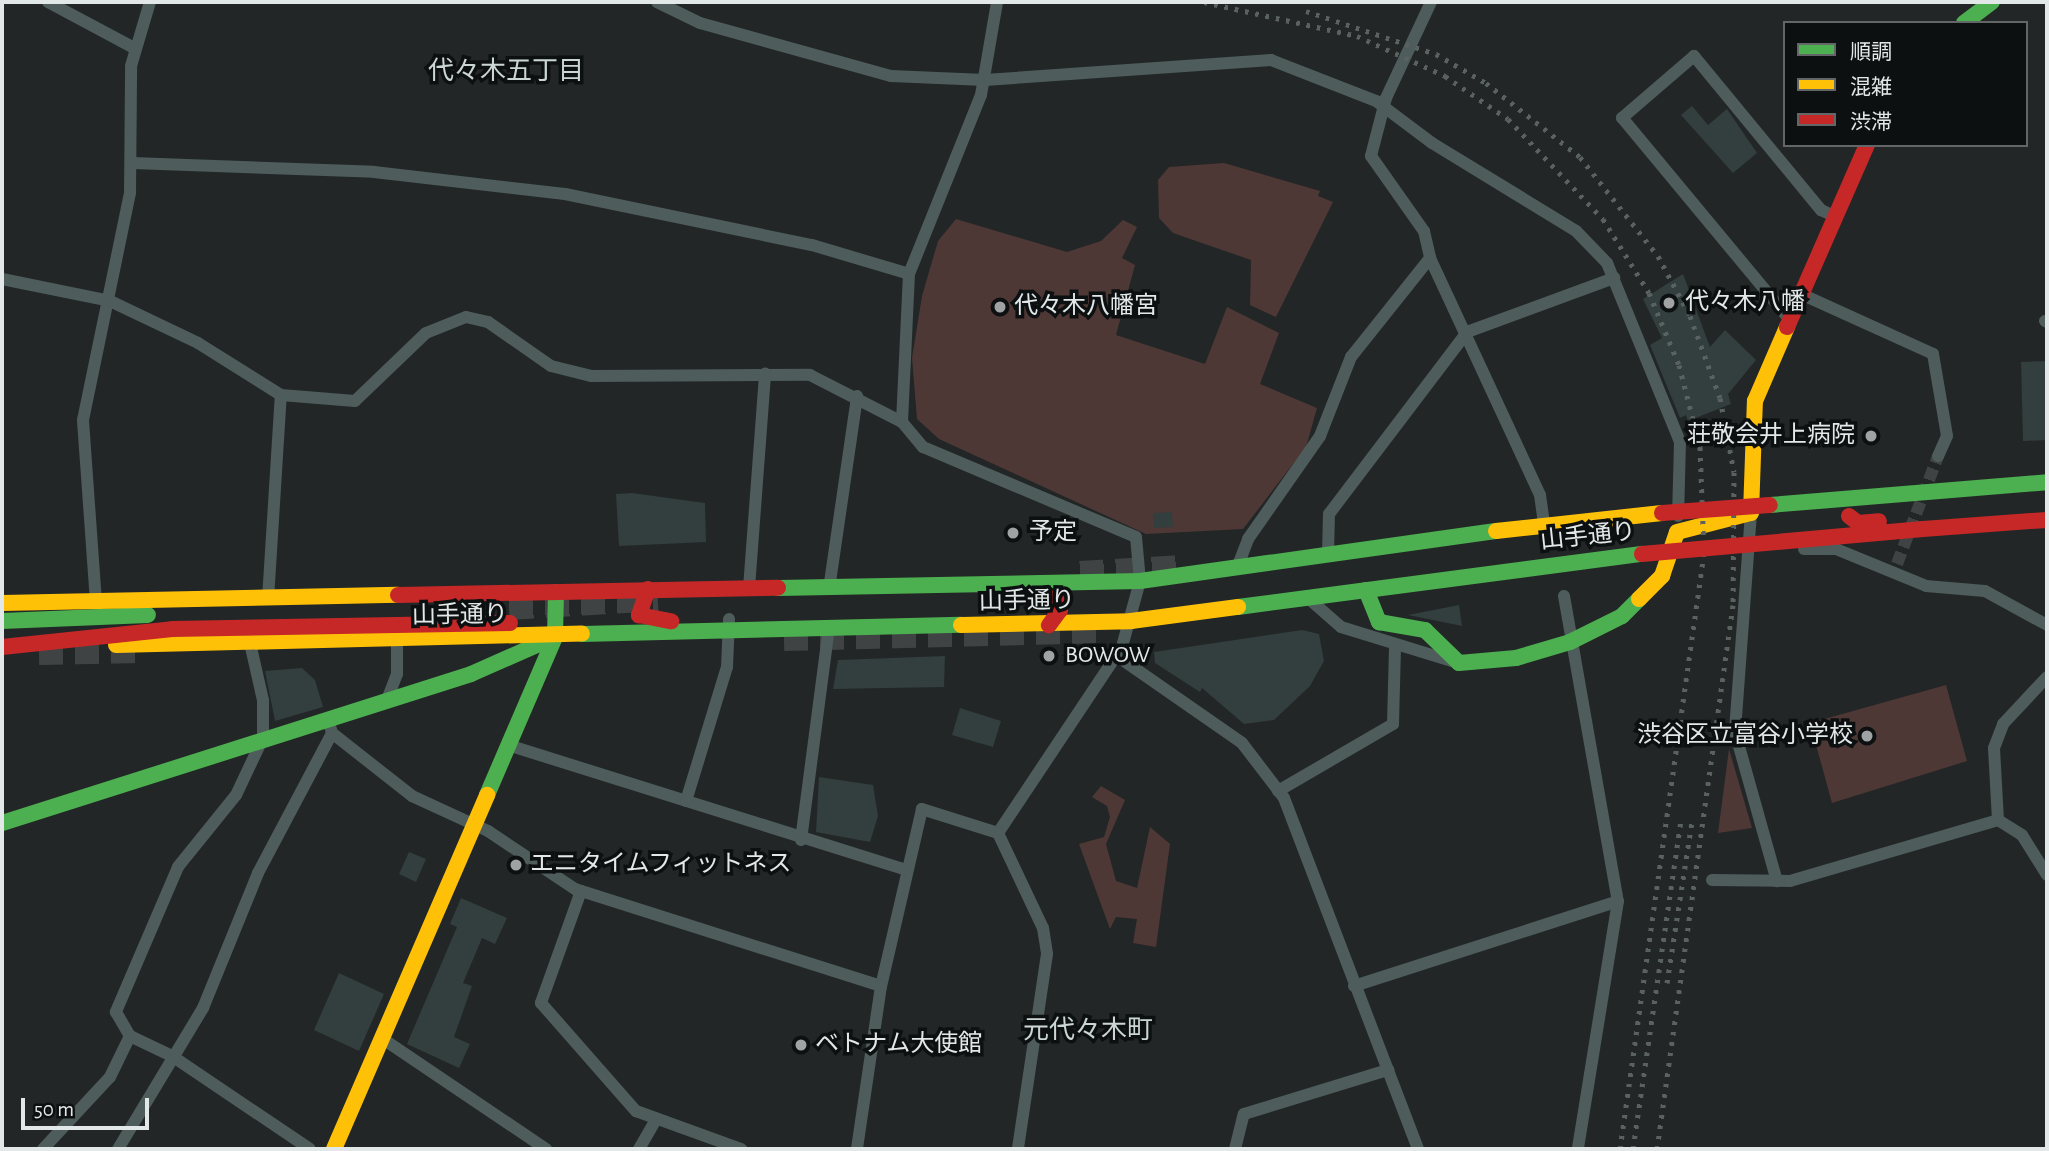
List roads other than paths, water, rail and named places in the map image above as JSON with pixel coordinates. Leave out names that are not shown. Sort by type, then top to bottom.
[{"type":"main road","points":[[1967,21],[1992,2]]},
{"type":"main road","points":[[1366,590],[1375,619],[1425,630],[1459,663],[1506,660],[1570,642],[1622,616],[1652,589],[1673,555],[1677,532],[1751,513],[1752,416],[1790,320],[1866,147]]},
{"type":"main road","points":[[2028,484],[2047,475]]},
{"type":"main road","name":"山手通り","points":[[2,603],[1140,581],[1544,524],[2047,482]]},
{"type":"main road","points":[[1999,487],[2024,496],[2047,494]]},
{"type":"main road","points":[[1853,499],[1849,516],[1858,523],[1923,523]]},
{"type":"main road","name":"山手通り","points":[[2,647],[555,637],[729,625],[805,629],[1131,621],[1642,554],[1923,523],[1977,526],[2047,520]]},
{"type":"main road","points":[[925,586],[996,599],[1051,597],[1060,610],[1049,625]]},
{"type":"main road","points":[[648,589],[638,603],[644,620],[729,625]]},
{"type":"main road","points":[[334,1149],[511,746],[555,637],[556,592]]},
{"type":"main road","points":[[2,621],[509,616],[172,629],[2,647]]},
{"type":"main road","points":[[2,823],[263,738],[330,726],[387,700],[495,665],[555,637]]},
{"type":"street","points":[[48,2],[134,48]]},
{"type":"street","points":[[96,602],[83,420],[110,301],[132,163],[134,48],[150,2]]},
{"type":"street","points":[[657,2],[701,23],[891,76],[985,80],[1270,60],[1312,72],[1384,107],[1576,231],[1614,278],[1679,442],[1677,532]]},
{"type":"street","points":[[902,422],[909,274],[985,80],[997,2]]},
{"type":"street","points":[[1432,2],[1384,107],[1371,156],[1415,213],[1430,258],[1467,332],[1540,495],[1544,524]]},
{"type":"street","points":[[1790,320],[1622,118],[1694,57],[1821,210],[1836,216]]},
{"type":"street","points":[[132,163],[374,172],[565,194],[813,246],[909,274]]},
{"type":"street","points":[[1237,568],[1248,539],[1320,436],[1351,357],[1430,258]]},
{"type":"street","points":[[1328,554],[1329,514],[1467,332],[1614,278]]},
{"type":"street","points":[[2,279],[110,301],[198,343],[281,395],[355,401],[426,333],[466,317],[488,322],[551,366],[591,376],[632,381],[810,374],[857,396],[902,422],[923,447],[1136,537],[1140,581],[1131,621],[1117,656],[998,833]]},
{"type":"street","points":[[1801,295],[1933,354],[1947,436],[1938,456]]},
{"type":"street","points":[[749,588],[765,374]]},
{"type":"street","points":[[268,599],[281,395]]},
{"type":"street","points":[[829,589],[857,396]]},
{"type":"street","points":[[1751,513],[1751,548],[1735,732],[1777,881]]},
{"type":"street","points":[[1751,548],[1836,549],[1895,569],[1926,586],[1985,591],[2047,625]]},
{"type":"street","points":[[1564,596],[1570,642],[1618,901],[1578,1149]]},
{"type":"street","points":[[1308,598],[1341,627],[1395,649],[1459,663]]},
{"type":"street","points":[[686,801],[727,667],[729,625]]},
{"type":"street","points":[[801,840],[829,628]]},
{"type":"street","points":[[387,700],[397,674],[397,639]]},
{"type":"street","points":[[250,643],[263,700],[263,738],[236,795],[178,867],[116,1012],[130,1036],[172,1056],[310,1149]]},
{"type":"street","points":[[1278,791],[1393,724],[1395,649]]},
{"type":"street","points":[[1117,656],[1237,738],[1278,791],[1300,831],[1354,986],[1418,1149]]},
{"type":"street","points":[[1998,820],[1994,748],[2003,723],[2047,677]]},
{"type":"street","points":[[118,1149],[203,1008],[258,873],[330,726],[412,796],[475,825],[581,891],[881,986]]},
{"type":"street","points":[[511,746],[801,840],[906,870]]},
{"type":"street","points":[[857,1149],[881,986],[922,808],[998,833],[1043,928],[1047,954],[1018,1149]]},
{"type":"street","points":[[1712,880],[1777,881],[1998,820],[2022,835],[2047,875]]},
{"type":"street","points":[[581,891],[541,1003],[636,1111],[741,1149]]},
{"type":"street","points":[[1354,986],[1618,901]]},
{"type":"street","points":[[43,1149],[110,1077],[130,1036]]},
{"type":"street","points":[[383,1039],[546,1149]]},
{"type":"street","points":[[1235,1149],[1244,1114],[1388,1070]]},
{"type":"street","points":[[639,1149],[656,1119]]},
{"type":"tunnel","points":[[1897,564],[1938,456]]},
{"type":"tunnel","points":[[1080,573],[1184,567]]},
{"type":"tunnel","points":[[509,608],[658,599]]},
{"type":"tunnel","points":[[784,639],[1108,631]]},
{"type":"tunnel","points":[[39,653],[142,651]]},
{"type":"railway","points":[[1204,2],[1357,36],[1445,76],[1508,119],[1603,219],[1649,293],[1679,365],[1700,447],[1704,553],[1620,1149]]},
{"type":"railway","points":[[1306,11],[1436,54],[1486,83],[1580,157],[1658,256],[1690,316],[1720,398],[1734,472],[1733,605],[1657,1149]]},
{"type":"railway","points":[[1633,1149],[1681,819]]},
{"type":"railway","points":[[1667,983],[1692,821]]},
{"type":"place","name":"代々木八幡","points":[[1669,303]]},
{"type":"place","name":"代々木八幡宮","points":[[1000,307]]},
{"type":"place","name":"荘敬会井上病院","points":[[1871,436]]},
{"type":"place","name":"予定","points":[[1013,533]]},
{"type":"place","name":"BOWOW","points":[[1049,656]]},
{"type":"place","name":"渋谷区立富谷小学校","points":[[1867,736]]},
{"type":"place","name":"エニタイムフィットネス","points":[[516,865]]},
{"type":"place","name":"ベトナム大使館","points":[[801,1045]]},
{"type":"district","name":"代々木五丁目","points":[[506,72]]},
{"type":"district","name":"元代々木町","points":[[1088,1031]]}]
